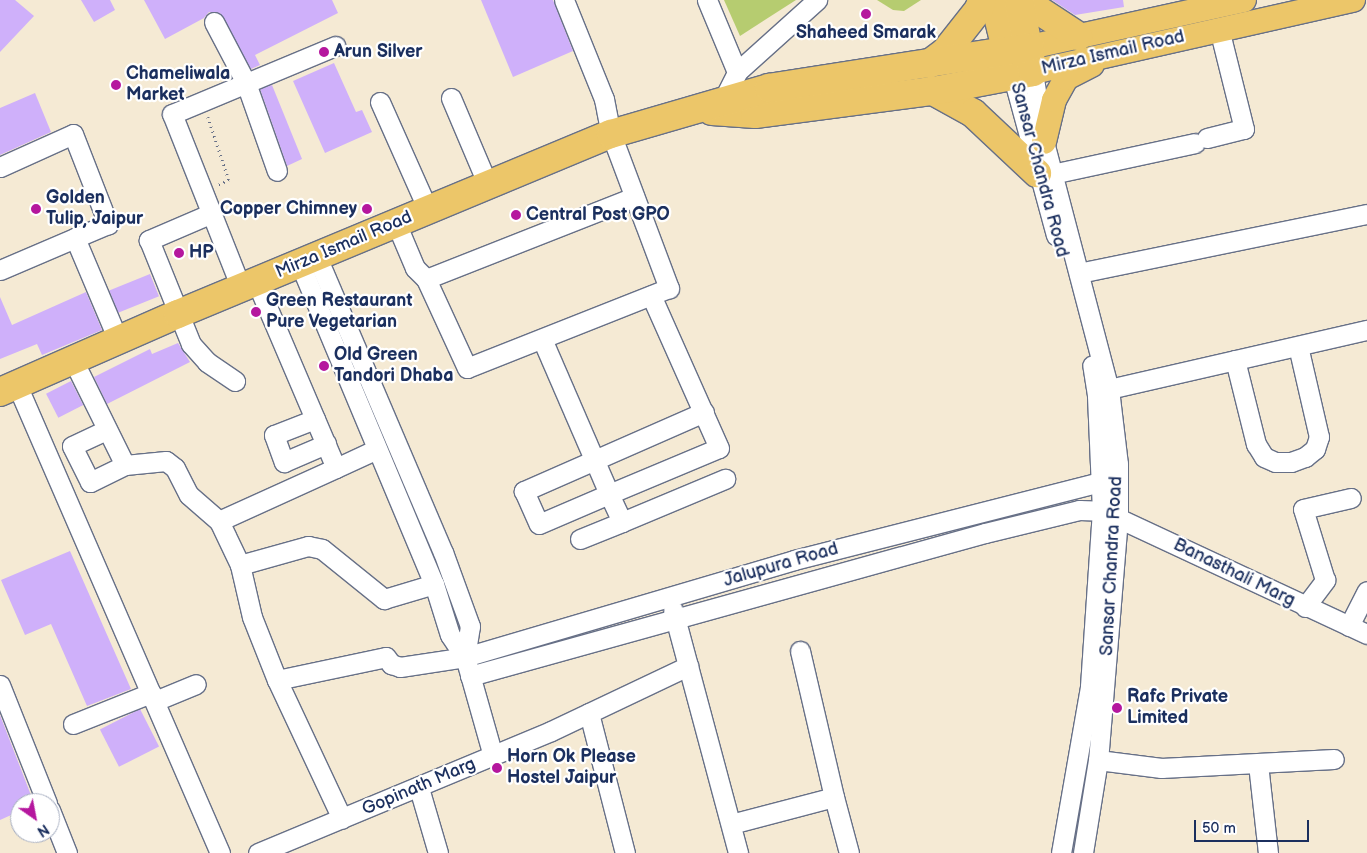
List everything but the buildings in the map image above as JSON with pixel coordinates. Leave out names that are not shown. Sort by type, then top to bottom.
[{"type":"highway","points":[[930,64],[946,51],[979,8],[982,0]]},
{"type":"highway","points":[[994,0],[1021,62]]},
{"type":"highway","points":[[1019,0],[1021,62]]},
{"type":"highway","points":[[1023,0],[1078,36]]},
{"type":"highway","name":"Mirza Ismail Road","points":[[711,108],[755,114],[934,91],[1021,62]]},
{"type":"highway","name":"Mirza Ismail Road","points":[[9,388],[178,314],[611,134],[711,108],[769,88],[930,64],[1021,62]]},
{"type":"highway","points":[[934,91],[973,113],[1045,173]]},
{"type":"main road","name":"Mirza Ismail Road","points":[[1021,62],[1078,36],[1244,0]]},
{"type":"main road","name":"Mirza Ismail Road","points":[[1021,62],[1116,52],[1219,29],[1282,7],[1353,0]]},
{"type":"main road","points":[[1044,142],[1054,100],[1066,78],[1116,52]]},
{"type":"street","points":[[396,223],[415,268],[426,279],[467,368],[669,288],[611,134],[604,99],[564,0]]},
{"type":"street","points":[[707,0],[737,72]]},
{"type":"street","points":[[711,108],[737,72],[817,0]]},
{"type":"street","points":[[214,22],[246,83],[277,171]]},
{"type":"street","points":[[1045,173],[1244,129],[1219,29]]},
{"type":"street","points":[[335,46],[172,114],[212,213],[315,419],[336,468]]},
{"type":"street","name":"Sansar Chandra Road","points":[[1021,62],[1044,142],[1045,173],[1079,272],[1110,389],[1118,481],[1110,514],[1090,686],[1061,853]]},
{"type":"street","name":"Sansar Chandra Road","points":[[1021,62],[1045,173],[1094,375],[1099,482],[1110,514],[1098,760],[1083,853]]},
{"type":"street","points":[[451,98],[488,185]]},
{"type":"street","points":[[380,102],[428,210]]},
{"type":"street","points":[[0,166],[73,134],[108,224],[0,270]]},
{"type":"street","points":[[426,279],[634,197]]},
{"type":"street","points":[[212,213],[149,240],[178,314],[197,353],[235,381]]},
{"type":"street","points":[[1079,272],[1367,214]]},
{"type":"street","points":[[75,238],[118,340]]},
{"type":"street","points":[[308,260],[377,449],[434,584],[450,635],[465,658],[493,756]]},
{"type":"street","points":[[308,260],[443,552],[470,626],[465,658]]},
{"type":"street","points":[[652,295],[704,412],[719,448],[539,524],[524,491],[704,412]]},
{"type":"street","points":[[1110,389],[1367,330]]},
{"type":"street","points":[[542,339],[622,522]]},
{"type":"street","points":[[1235,360],[1256,444],[1264,457],[1275,462],[1291,462],[1305,457],[1315,449],[1319,438],[1298,346]]},
{"type":"street","points":[[73,360],[125,465]]},
{"type":"street","points":[[9,388],[153,697],[220,853]]},
{"type":"street","points":[[315,419],[274,435],[284,462],[326,444]]},
{"type":"street","points":[[106,430],[72,446],[90,482],[125,465],[166,461],[175,468],[189,495],[219,521],[240,565],[252,617],[277,680],[342,819]]},
{"type":"street","points":[[219,521],[377,449]]},
{"type":"street","points":[[580,539],[725,479]]},
{"type":"street","name":"Jalupura Road","points":[[277,680],[386,657],[391,664],[400,667],[465,658],[794,560],[1099,482],[1118,481]]},
{"type":"street","points":[[1305,607],[1325,580],[1303,510],[1351,498]]},
{"type":"street","name":"Jalupura Road","points":[[470,676],[676,621],[985,533],[1079,510],[1110,514]]},
{"type":"street","name":"Banasthali Marg","points":[[1110,514],[1305,607],[1367,634]]},
{"type":"street","points":[[240,565],[308,546],[322,549],[384,599],[434,584]]},
{"type":"street","points":[[1349,626],[1367,591]]},
{"type":"street","points":[[670,598],[738,853]]},
{"type":"street","points":[[800,651],[849,853]]},
{"type":"street","name":"Gopinath Marg","points":[[258,853],[493,756],[688,666]]},
{"type":"street","points":[[73,724],[196,684]]},
{"type":"street","points":[[0,685],[6,717],[42,793]]},
{"type":"street","points":[[589,713],[625,853]]},
{"type":"street","points":[[1098,760],[1161,768],[1334,759]]},
{"type":"street","points":[[1258,764],[1268,853]]},
{"type":"street","points":[[419,788],[438,853]]},
{"type":"street","points":[[731,824],[834,797]]},
{"type":"street","points":[[60,835],[67,853]]},
{"type":"path","points":[[136,95],[157,92],[172,114]]},
{"type":"path","points":[[203,102],[229,180],[203,192]]},
{"type":"green space","points":[[724,0],[796,0],[740,36]]},
{"type":"green space","points":[[877,0],[921,0],[904,11],[893,10]]},
{"type":"place","name":"Shaheed Smarak","points":[[866,14]]},
{"type":"place","name":"Arun Silver","points":[[324,52]]},
{"type":"place","name":"Chameliwala Market","points":[[116,85]]},
{"type":"place","name":"Golden Tulip, Jaipur","points":[[36,209]]},
{"type":"place","name":"Copper Chimney","points":[[367,209]]},
{"type":"place","name":"Central Post GPO","points":[[516,215]]},
{"type":"place","name":"HP","points":[[179,253]]},
{"type":"place","name":"Green Restaurant Pure Vegetarian","points":[[256,312]]},
{"type":"place","name":"Old Green Tandori Dhaba","points":[[324,366]]},
{"type":"place","name":"Rafc Private Limited","points":[[1117,708]]},
{"type":"place","name":"Horn Ok Please Hostel Jaipur","points":[[497,768]]}]
